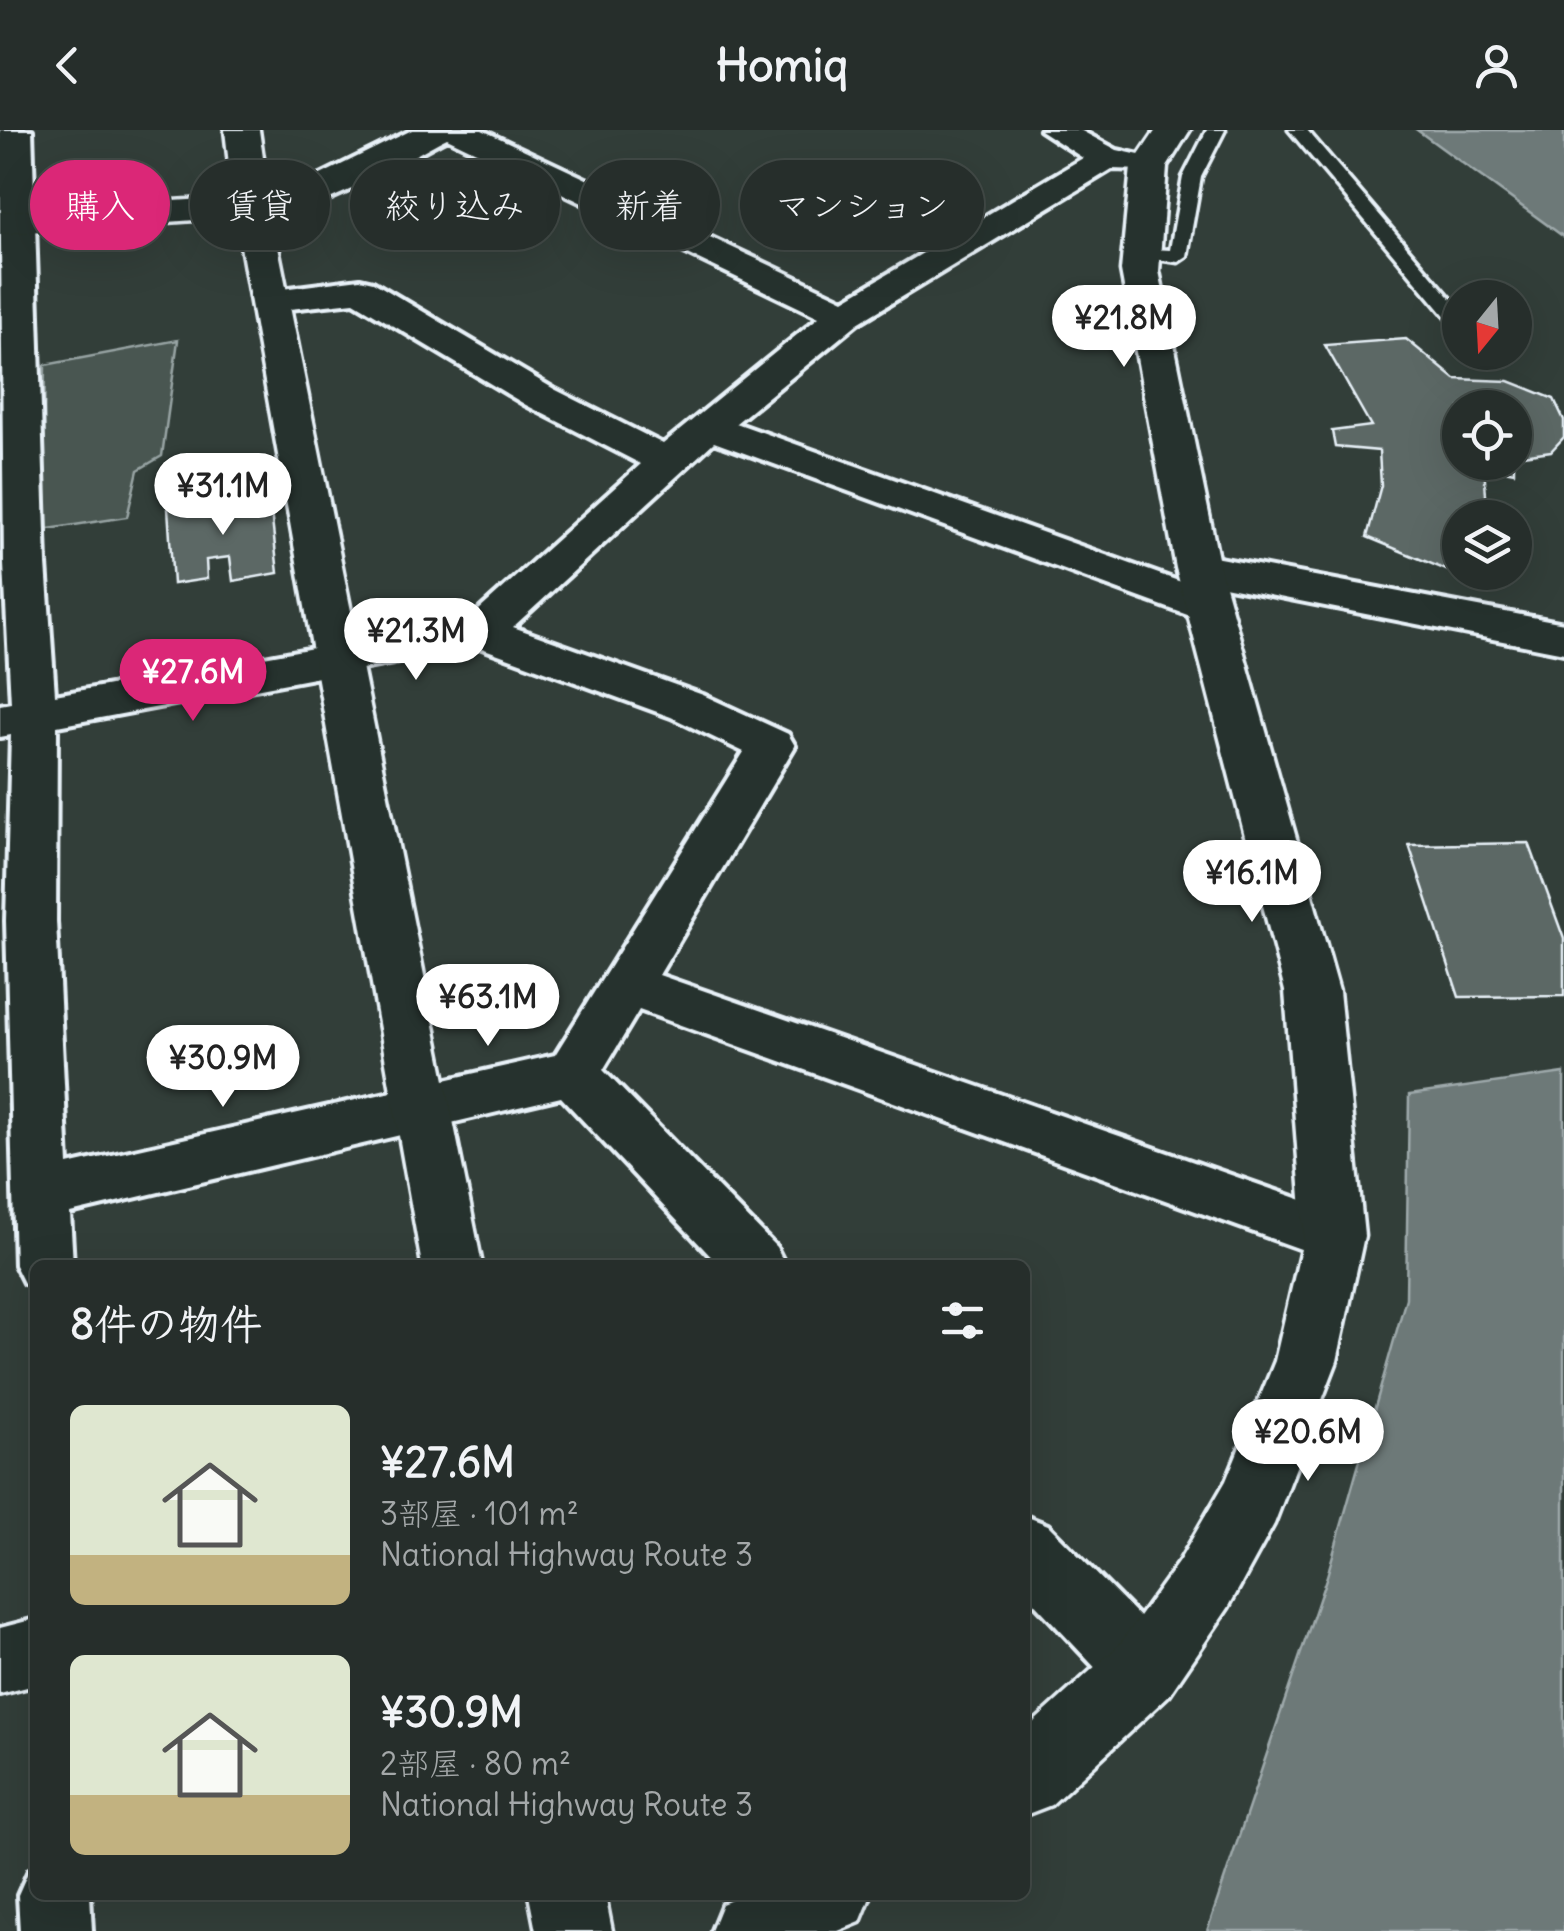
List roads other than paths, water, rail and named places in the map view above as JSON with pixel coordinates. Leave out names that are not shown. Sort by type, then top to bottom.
[{"type":"main road","points":[[242,130],[246,160]]},
{"type":"main road","points":[[1030,1774],[1144,1670],[1204,1584],[1250,1501],[1306,1361],[1334,1236],[1312,991],[1203,588],[1140,272],[1148,167],[1173,130]]},
{"type":"main road","points":[[10,222],[190,211]]},
{"type":"main road","points":[[261,250],[451,1260]]},
{"type":"main road","points":[[568,1900],[574,1931]]},
{"type":"main road","points":[[750,1931],[821,1900]]},
{"type":"street","points":[[16,130],[10,222],[16,924],[44,1195],[44,1260]]},
{"type":"street","points":[[330,183],[438,130]]},
{"type":"street","points":[[456,130],[845,314]]},
{"type":"street","points":[[1056,130],[1106,158],[1148,167]]},
{"type":"street","points":[[481,632],[667,462],[845,314],[1106,158]]},
{"type":"street","points":[[271,300],[360,290],[540,397],[667,462]]},
{"type":"street","points":[[710,428],[1203,588],[1564,638]]},
{"type":"street","points":[[17,718],[481,632],[687,706],[772,746],[722,818],[630,986],[572,1074],[44,1195]]},
{"type":"street","points":[[630,986],[1334,1236]]},
{"type":"street","points":[[572,1074],[751,1260]]},
{"type":"street","points":[[1030,1551],[1144,1670]]},
{"type":"street","points":[[0,1661],[30,1653]]},
{"type":"street","points":[[54,1900],[56,1931]]},
{"type":"lane","points":[[1141,252],[1178,256],[1192,177],[1216,130]]},
{"type":"lane","points":[[1298,130],[1442,299]]}]
